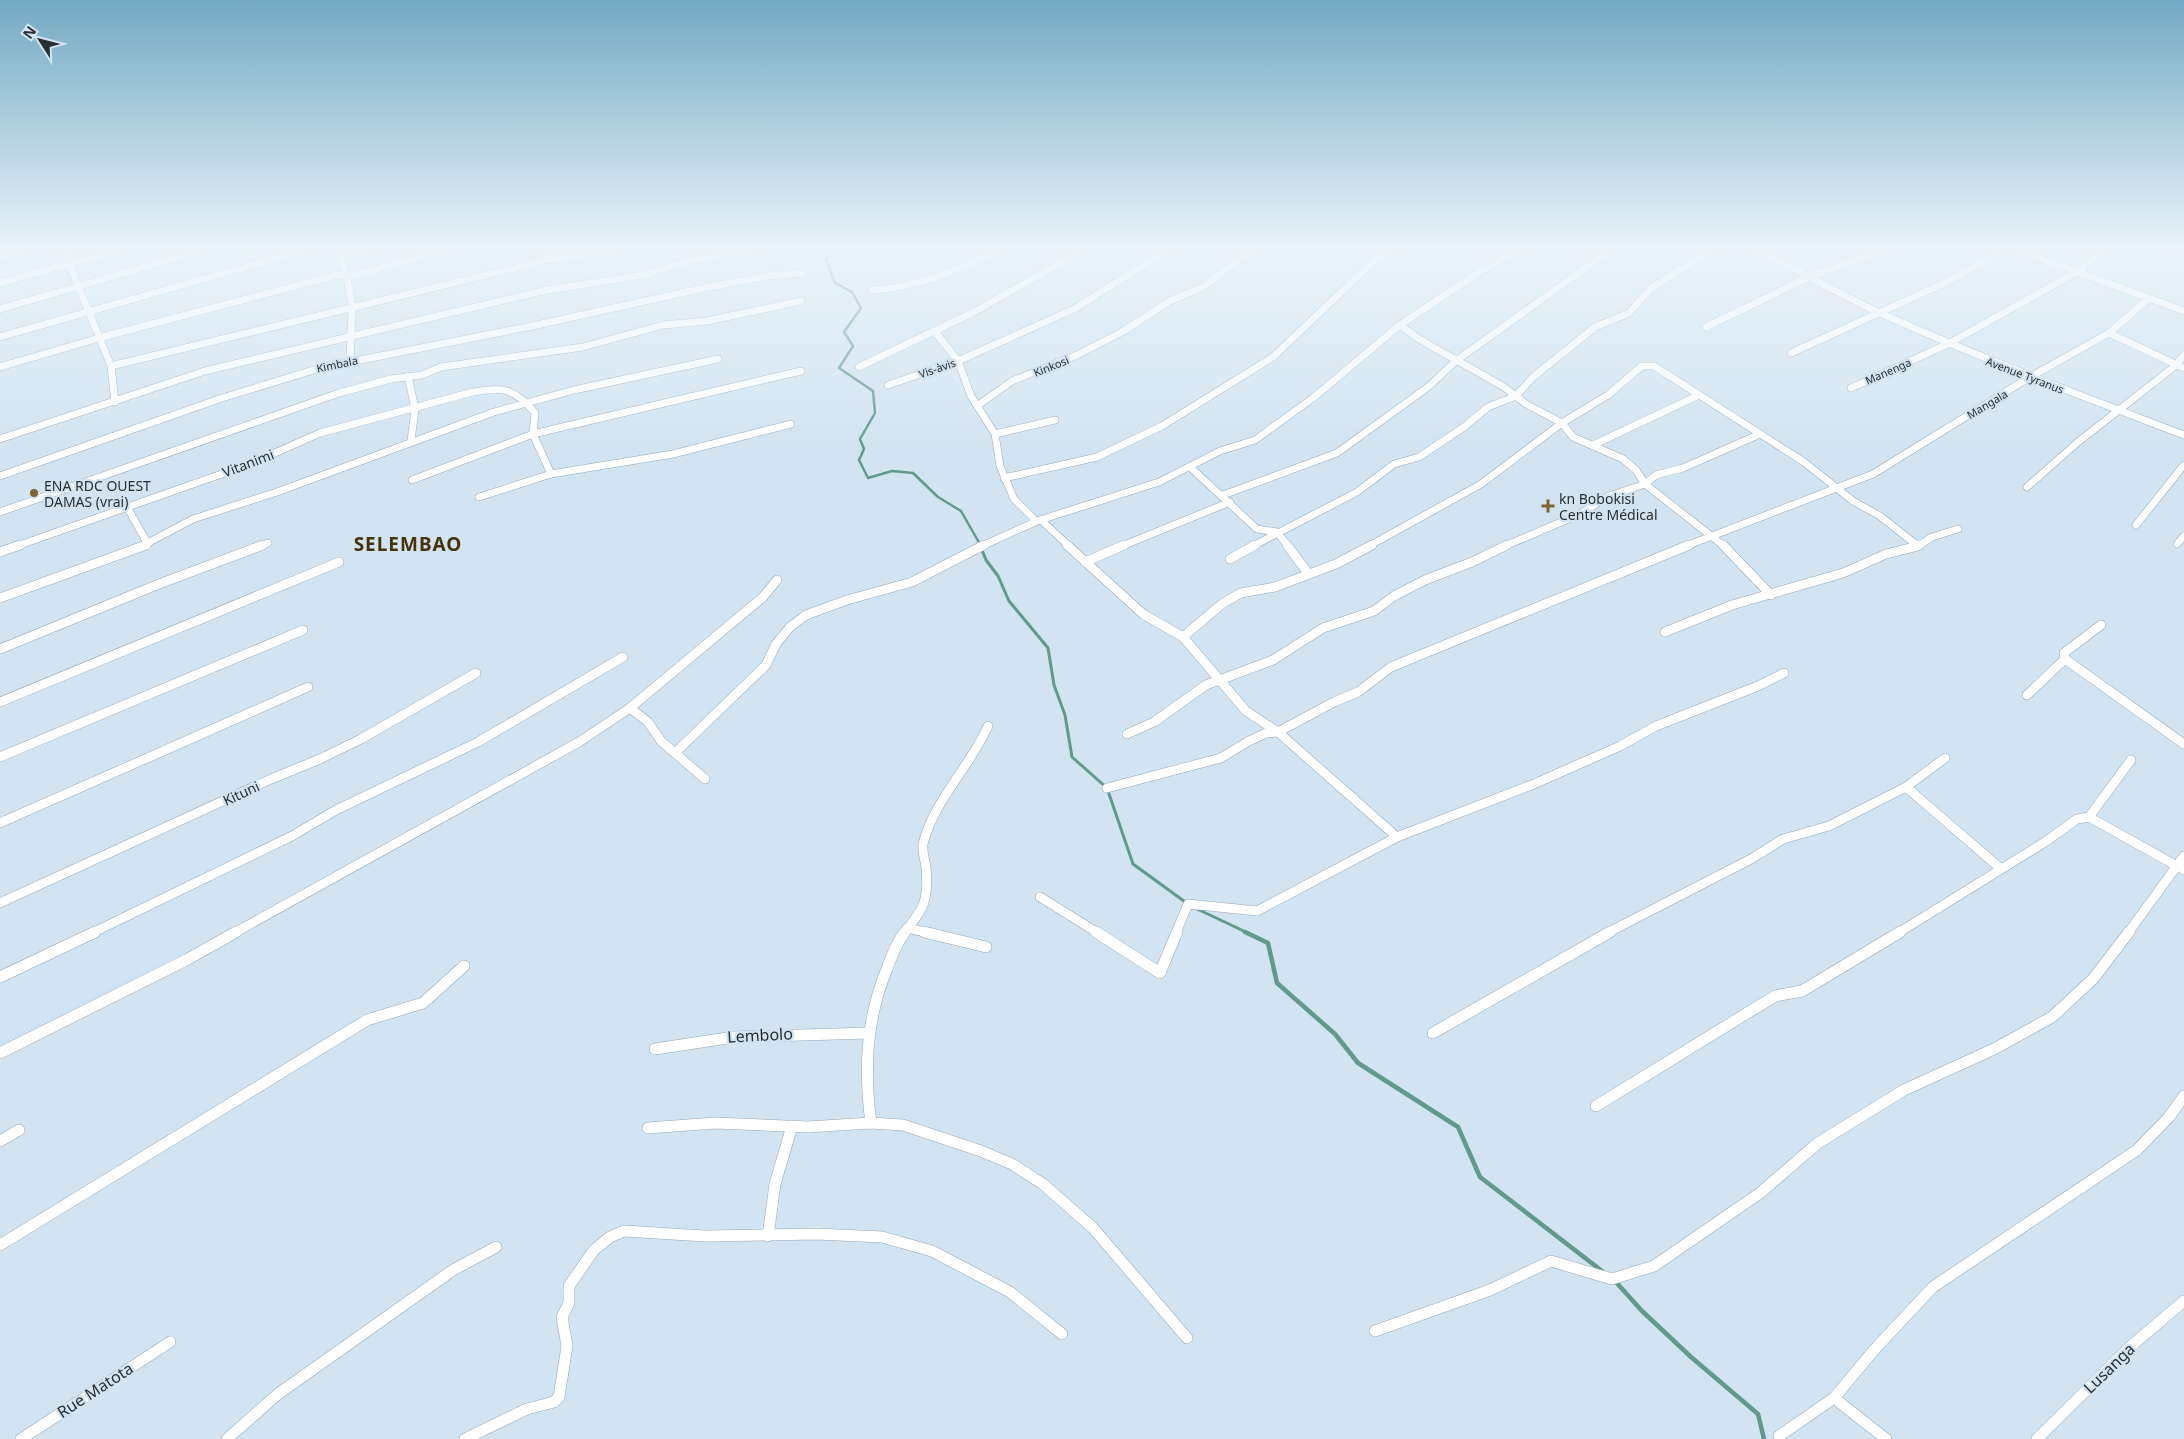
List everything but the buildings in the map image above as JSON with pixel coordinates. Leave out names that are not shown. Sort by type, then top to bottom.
[{"type":"street","points":[[0,337],[73,316]]},
{"type":"street","points":[[90,316],[111,366],[116,402]]},
{"type":"street","points":[[0,368],[99,338],[182,316]]},
{"type":"street","points":[[111,366],[311,316]]},
{"type":"street","points":[[350,361],[352,352],[350,335],[351,316]]},
{"type":"street","points":[[0,439],[205,371],[433,316]]},
{"type":"street","name":"Kimbala","points":[[0,476],[291,376],[350,361],[577,316]]},
{"type":"street","points":[[0,512],[339,393],[408,376],[422,375],[441,367],[583,347],[663,325],[707,321],[730,316]]},
{"type":"street","points":[[859,367],[969,316]]},
{"type":"street","name":"Vis-àvis","points":[[888,385],[958,361],[1060,316]]},
{"type":"street","name":"Kinkosi","points":[[977,406],[1012,381],[1077,355],[1122,332],[1147,316]]},
{"type":"street","points":[[1004,478],[1097,457],[1162,426],[1272,357],[1315,316]]},
{"type":"street","points":[[676,752],[766,666],[771,650],[778,638],[804,616],[830,605],[912,581],[1018,528],[1160,482],[1221,451],[1259,438],[1351,368],[1400,325],[1413,316]]},
{"type":"street","points":[[1223,495],[1309,465],[1337,453],[1428,387],[1457,360],[1518,316]]},
{"type":"street","points":[[1230,559],[1277,532],[1357,492],[1394,464],[1419,457],[1446,437],[1464,427],[1488,407],[1516,396],[1532,378],[1595,328],[1622,316]]},
{"type":"street","points":[[1706,327],[1728,316]]},
{"type":"street","points":[[1791,352],[1869,316]]},
{"type":"street","name":"Avenue Tyranus","points":[[1887,316],[1948,344],[2030,377],[2184,435]]},
{"type":"street","name":"Manenga","points":[[1851,388],[1948,344],[1998,316]]},
{"type":"street","name":"Mangala","points":[[1107,788],[1221,758],[1247,742],[1266,733],[1278,732],[1334,702],[1358,692],[1391,668],[1713,535],[1873,474],[2030,377],[2109,333],[2128,316]]},
{"type":"street","points":[[1400,325],[1419,339],[1494,381],[1562,423],[1573,438],[1623,459],[1636,470],[1645,484],[1670,505],[1713,535],[1751,572],[1771,596]]},
{"type":"street","points":[[936,333],[958,361],[977,406],[995,434],[1004,478],[1014,499],[1143,614],[1183,637],[1246,712],[1278,732],[1396,837]]},
{"type":"street","points":[[2109,333],[2175,366],[2184,368]]},
{"type":"street","points":[[2027,487],[2078,442],[2175,366],[2184,355]]},
{"type":"street","points":[[0,598],[148,544],[158,535],[180,524],[226,506],[274,493],[411,441],[526,402],[718,359]]},
{"type":"street","points":[[1183,637],[1223,603],[1241,593],[1276,587],[1308,573],[1336,564],[1473,488],[1562,423],[1608,395],[1638,369],[1646,365],[1654,366],[1697,396],[1804,462],[1852,501],[1880,516],[1918,546]]},
{"type":"street","points":[[412,480],[533,434],[801,371]]},
{"type":"street","points":[[408,376],[416,409],[411,441]]},
{"type":"street","name":"Vitanimi","points":[[0,552],[250,464],[320,433],[416,409],[473,392],[499,388],[509,391],[526,402]]},
{"type":"street","points":[[1593,446],[1697,396]]},
{"type":"street","points":[[526,402],[535,413],[533,434],[550,474]]},
{"type":"street","points":[[995,434],[1055,420]]},
{"type":"street","points":[[479,497],[550,474],[673,454],[791,424]]},
{"type":"street","points":[[1127,734],[1154,722],[1194,692],[1218,679],[1273,660],[1323,628],[1374,611],[1394,596],[1425,580],[1497,552],[1519,539],[1580,514],[1609,496],[1645,484],[1656,475],[1683,468],[1760,434]]},
{"type":"street","points":[[2136,525],[2184,465]]},
{"type":"street","points":[[1190,467],[1223,495],[1257,529],[1277,532],[1308,573]]},
{"type":"street","points":[[1085,562],[1186,518],[1230,502]]},
{"type":"street","points":[[127,506],[148,544]]},
{"type":"street","points":[[1665,632],[1732,605],[1771,596],[1843,573],[1886,554],[1918,546],[1936,535],[1958,528]]},
{"type":"street","points":[[2177,544],[2184,536]]},
{"type":"street","points":[[0,649],[160,584],[268,543]]},
{"type":"street","points":[[0,702],[340,562]]},
{"type":"street","points":[[0,1053],[188,959],[579,742],[630,708],[763,597],[777,580]]},
{"type":"street","points":[[2101,624],[2064,653],[2065,659],[2184,744]]},
{"type":"street","points":[[0,757],[303,630]]},
{"type":"street","points":[[0,977],[173,895],[292,836],[336,810],[478,742],[623,657]]},
{"type":"street","points":[[2027,695],[2065,659]]},
{"type":"street","points":[[1040,897],[1160,973],[1188,904],[1256,911],[1396,837],[1534,784],[1620,746],[1656,726],[1758,686],[1784,672]]},
{"type":"street","name":"Kituni","points":[[0,903],[262,783],[320,759],[476,673]]},
{"type":"street","points":[[0,823],[308,687]]},
{"type":"street","points":[[630,708],[648,722],[661,741],[705,779]]},
{"type":"street","points":[[871,1123],[865,1085],[867,1033],[878,991],[907,928],[919,917],[924,906],[925,861],[922,848],[930,827],[946,793],[976,751],[988,726]]},
{"type":"street","points":[[1433,1033],[1583,946],[1751,859],[1783,839],[1829,826],[1906,787],[1944,758]]},
{"type":"street","points":[[2089,817],[2131,760]]},
{"type":"street","points":[[1906,787],[2000,868]]},
{"type":"street","points":[[1596,1106],[1775,996],[1802,991],[1837,971],[2000,868],[2045,842],[2077,819],[2089,817],[2181,869]]},
{"type":"street","points":[[1375,1331],[1490,1290],[1551,1261],[1612,1279],[1654,1266],[1760,1193],[1818,1143],[1904,1090],[1994,1049],[2052,1016],[2094,979],[2181,869],[2184,856]]},
{"type":"street","points":[[907,928],[986,947]]},
{"type":"street","points":[[0,1246],[367,1020],[423,1003],[464,966]]},
{"type":"street","name":"Lembolo","points":[[655,1049],[699,1040],[773,1034],[867,1033]]},
{"type":"street","points":[[1779,1436],[1834,1398],[1874,1350],[1933,1287],[2137,1150],[2169,1117],[2184,1096]]},
{"type":"street","points":[[648,1128],[714,1124],[792,1126],[871,1123],[903,1125],[981,1151],[1012,1164],[1044,1184],[1092,1228],[1187,1338]]},
{"type":"street","points":[[768,1236],[775,1184],[792,1126]]},
{"type":"street","points":[[0,1140],[19,1130]]},
{"type":"street","points":[[465,1439],[527,1409],[554,1402],[558,1397],[566,1365],[566,1346],[562,1317],[569,1303],[569,1286],[583,1263],[610,1237],[624,1231],[705,1236],[817,1234],[882,1237],[932,1251],[1010,1292],[1062,1334]]},
{"type":"street","points":[[227,1439],[278,1394],[453,1270],[496,1247]]},
{"type":"street","name":"Lusanga","points":[[2037,1439],[2131,1346],[2184,1301]]},
{"type":"street","name":"Rue Matota","points":[[21,1439],[170,1342]]},
{"type":"street","points":[[1834,1398],[1886,1439]]},
{"type":"waterway","points":[[855,316],[844,332],[853,346],[839,368],[873,391],[875,413],[860,439],[864,449],[859,460],[868,478],[892,471],[913,473],[938,497],[961,511],[981,546]]},
{"type":"waterway","points":[[980,545],[986,560],[998,576],[1009,601],[1048,648],[1054,685],[1065,715],[1072,757],[1107,788],[1133,864],[1188,904]]},
{"type":"waterway","points":[[1195,908],[1248,933]]},
{"type":"waterway","points":[[1245,932],[1268,943],[1277,983],[1335,1034],[1358,1063],[1458,1127],[1480,1177],[1602,1271]]},
{"type":"waterway","points":[[1615,1281],[1642,1311],[1691,1357],[1758,1414],[1764,1439]]},
{"type":"place","name":"ENA RDC OUEST DAMAS (vrai)","points":[[34,493]]},
{"type":"place","name":"kn Bobokisi Centre Médical","points":[[1548,506]]},
{"type":"district","name":"SELEMBAO","points":[[408,544]]}]
